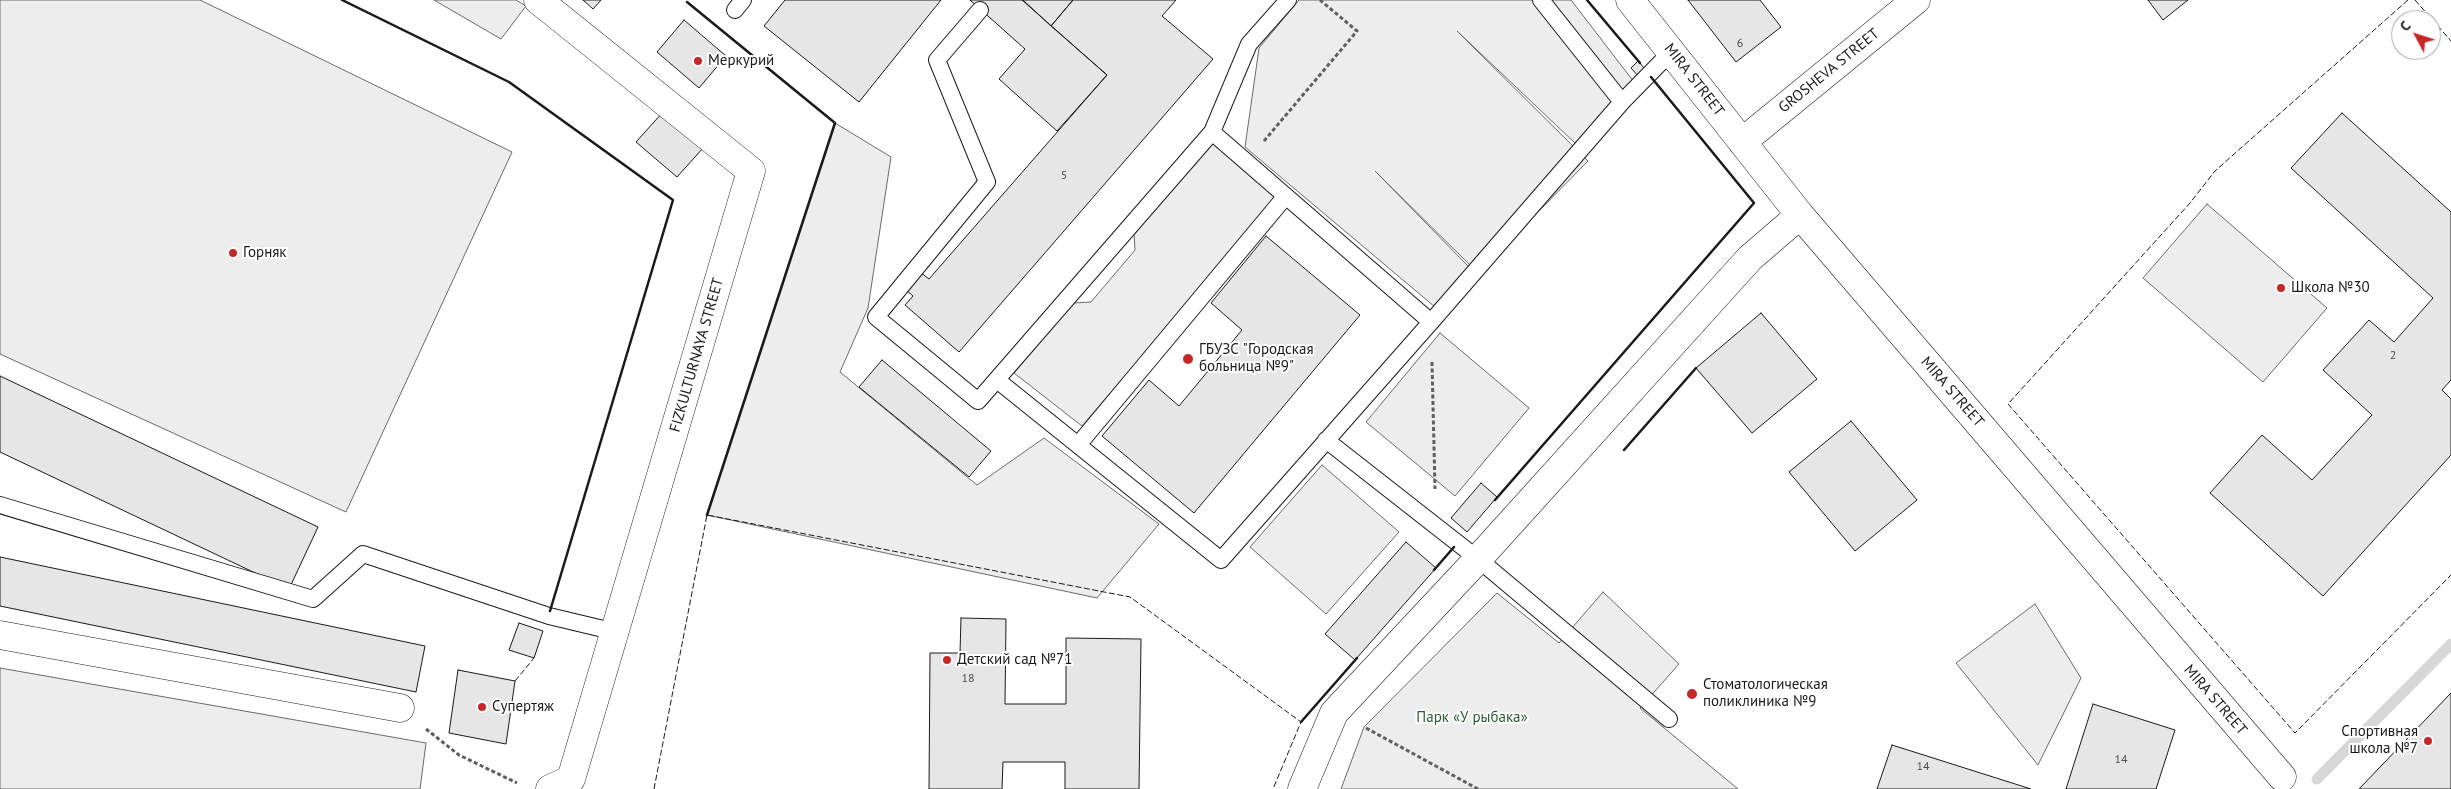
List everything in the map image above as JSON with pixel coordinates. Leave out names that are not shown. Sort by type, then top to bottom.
[{"type":"street","name":"FIZKULTURNAYA STREET","points":[[538,0],[751,171],[616,632],[567,786]]},
{"type":"street","name":"MIRA STREET","points":[[1630,0],[1800,215],[2276,783]]},
{"type":"street","name":"GROSHEVA STREET","points":[[1742,142],[1916,0]]},
{"type":"street","points":[[1302,789],[1334,713],[1478,559],[1750,258],[1800,215]]},
{"type":"street","points":[[0,636],[400,708]]},
{"type":"lane","points":[[980,10],[937,60],[987,182],[876,317],[978,401],[1212,132],[1250,44],[1288,0]]},
{"type":"lane","points":[[1541,0],[1622,102]]},
{"type":"lane","points":[[997,380],[1221,560],[1622,102],[1671,52]]},
{"type":"lane","points":[[1212,132],[1431,322]]},
{"type":"lane","points":[[1078,445],[1286,197]]},
{"type":"lane","points":[[1326,440],[1478,559],[1670,719]]},
{"type":"lane","points":[[0,505],[313,598],[363,554],[549,616],[616,632]]},
{"type":"path","points":[[1246,162],[1357,31],[1320,0]]},
{"type":"path","points":[[1431,322],[1436,527]]},
{"type":"path","points":[[400,708],[459,755],[521,785]]},
{"type":"path","points":[[1334,713],[1478,789]]},
{"type":"shaded area","name":"Горняк","points":[[0,0],[200,0],[512,152],[346,512],[0,354]]},
{"type":"shaded area","points":[[434,0],[516,0],[526,6],[501,39]]},
{"type":"shaded area","points":[[1299,0],[1571,0],[1634,82],[1577,145],[1457,31],[1588,161],[1478,273],[1375,171],[1470,268],[1435,307],[1245,147],[1259,48]]},
{"type":"shaded area","points":[[835,123],[891,157],[868,308],[840,372],[977,485],[1044,438],[1159,524],[1097,598],[707,515]]},
{"type":"shaded area","points":[[1213,142],[1277,198],[1082,426],[1014,373],[1073,303],[1091,302],[1135,250],[1134,233]]},
{"type":"shaded area","points":[[2207,204],[2327,308],[2263,382],[2143,278]]},
{"type":"shaded area","points":[[1440,333],[1529,408],[1455,496],[1366,422]]},
{"type":"shaded area","points":[[1322,465],[1399,532],[1326,614],[1250,547]]},
{"type":"shaded area","name":"Парк «У рыбака»","points":[[1603,592],[1679,664],[1640,708],[1738,789],[1341,789],[1364,727],[1497,593],[1559,643]]},
{"type":"shaded area","points":[[2035,604],[2081,678],[2038,765],[1956,663]]},
{"type":"shaded area","points":[[0,668],[426,743],[420,789],[0,789]]},
{"type":"building","points":[[583,0],[601,0],[593,9]]},
{"type":"building","points":[[785,0],[941,0],[859,102],[764,26]]},
{"type":"building","points":[[970,0],[1022,0],[1107,75],[1057,131],[999,79],[1025,49]]},
{"type":"building","points":[[1023,0],[1073,0],[1051,26]]},
{"type":"building","points":[[1073,0],[1176,0],[1162,16],[1213,59],[959,352],[905,305],[913,296],[905,289],[920,272],[929,279],[1107,75],[1051,26]]},
{"type":"building","points":[[1688,0],[1760,0],[1781,27],[1736,62]]},
{"type":"building","points":[[2148,0],[2188,0],[2163,20]]},
{"type":"building","points":[[684,20],[726,56],[699,88],[657,52]]},
{"type":"building","points":[[1638,61],[1646,70],[1639,77],[1631,68]]},
{"type":"building","points":[[663,112],[704,147],[677,177],[636,142]]},
{"type":"building","points":[[2342,113],[2451,212],[2451,380],[2442,390],[2451,399],[2451,455],[2323,596],[2210,493],[2262,435],[2312,480],[2372,415],[2323,370],[2369,320],[2394,342],[2433,298],[2291,168]]},
{"type":"building","points":[[1266,236],[1360,315],[1194,513],[1102,436],[1149,380],[1179,406],[1242,330],[1211,303]]},
{"type":"building","points":[[1761,313],[1817,379],[1752,433],[1696,368]]},
{"type":"building","points":[[882,360],[991,451],[969,477],[859,387]]},
{"type":"building","points":[[0,376],[318,527],[289,589],[0,452]]},
{"type":"building","points":[[1851,421],[1917,500],[1855,551],[1789,472]]},
{"type":"building","points":[[1481,483],[1497,497],[1467,532],[1451,518]]},
{"type":"building","points":[[1406,542],[1436,568],[1355,660],[1325,634]]},
{"type":"building","points":[[0,557],[425,646],[416,692],[0,606]]},
{"type":"building","points":[[961,618],[1006,619],[1005,704],[1066,704],[1066,638],[1141,639],[1139,789],[1065,789],[1065,762],[1003,762],[1002,789],[929,789],[930,653],[960,653]]},
{"type":"building","points":[[519,623],[543,631],[534,658],[509,650]]},
{"type":"building","name":"Супертяж","points":[[458,670],[515,681],[506,744],[449,733]]},
{"type":"building","name":"Спортивная школа №7","points":[[2451,693],[2451,789],[2359,789]]},
{"type":"building","points":[[2093,704],[2175,730],[2156,789],[2066,789]]},
{"type":"building","points":[[1892,745],[2031,789],[1877,789]]},
{"type":"waterway","points":[[2317,779],[2451,644]]},
{"type":"fence","points":[[2408,0],[2215,171],[2190,203],[2008,404],[2295,733],[2451,575]]},
{"type":"fence","points":[[2415,0],[2451,41]]},
{"type":"fence","points":[[654,789],[707,515],[1130,597],[1301,722],[1273,789]]},
{"type":"fence","points":[[515,681],[534,658]]},
{"type":"wall","points":[[342,0],[509,82],[673,200],[550,611]]},
{"type":"wall","points":[[1587,0],[1640,63]]},
{"type":"wall","points":[[687,2],[835,123],[707,515]]},
{"type":"wall","points":[[1495,500],[1754,203],[1651,77]]},
{"type":"wall","points":[[1624,450],[1696,368]]},
{"type":"wall","points":[[1434,570],[1454,547]]},
{"type":"wall","points":[[1301,722],[1357,658]]},
{"type":"place","name":"Меркурий","points":[[698,61]]},
{"type":"place","name":"Горняк","points":[[233,253]]},
{"type":"place","name":"Школа №30","points":[[2281,288]]},
{"type":"place","name":"ГБУЗС \"Городская больница №9\"","points":[[1188,359]]},
{"type":"place","name":"Детский сад №71","points":[[947,660]]},
{"type":"place","name":"Стоматологическая поликлиника №9","points":[[1692,694]]},
{"type":"place","name":"Супертяж","points":[[482,707]]},
{"type":"place","name":"Спортивная школа №7","points":[[2428,741]]}]
